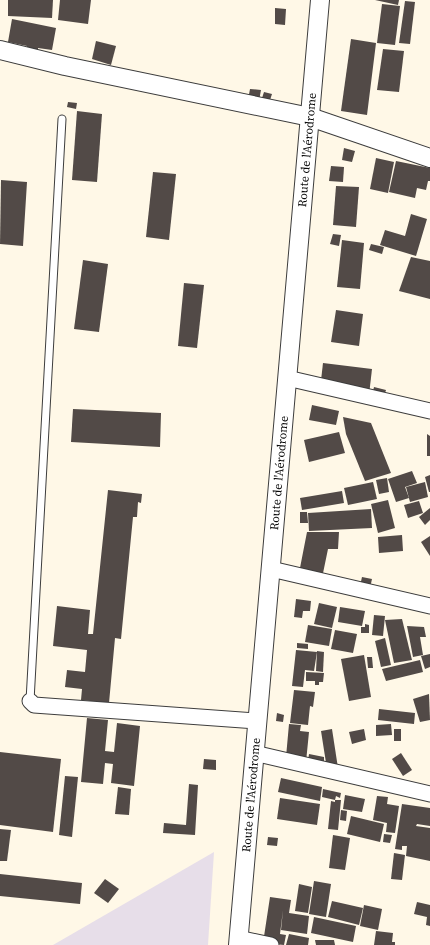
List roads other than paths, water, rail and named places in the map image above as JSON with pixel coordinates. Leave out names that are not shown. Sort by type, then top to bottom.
[{"type":"street","name":"Route de l'Aérodrome","points":[[238,941],[320,0]]},
{"type":"street","points":[[0,50],[65,66],[310,117],[430,158]]},
{"type":"street","points":[[287,378],[430,411]]},
{"type":"street","points":[[270,569],[430,606]]},
{"type":"street","points":[[30,701],[34,705],[257,721]]},
{"type":"street","points":[[254,753],[430,794]]},
{"type":"street","points":[[238,941],[271,945]]},
{"type":"lane","points":[[30,701],[62,119]]}]
